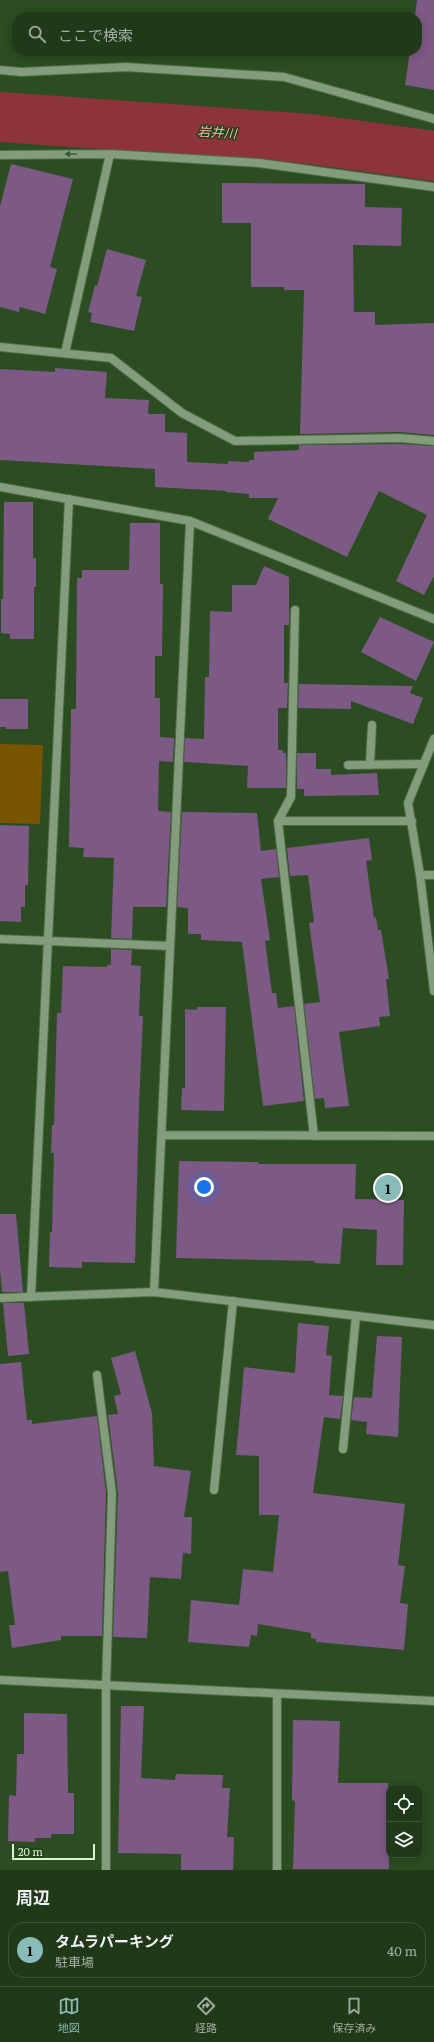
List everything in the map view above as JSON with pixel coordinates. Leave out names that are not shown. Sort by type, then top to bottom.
[{"type":"street","points":[[0,70],[21,72],[126,67],[284,77],[434,118]]},
{"type":"street","points":[[65,354],[110,154]]},
{"type":"street","points":[[0,155],[110,154],[259,163],[434,188]]},
{"type":"street","points":[[0,347],[110,358],[182,413],[235,440],[400,438],[434,441]]},
{"type":"street","points":[[0,487],[69,498],[190,521],[434,619]]},
{"type":"street","points":[[31,1297],[69,498]]},
{"type":"street","points":[[154,1292],[163,1136],[170,946],[190,521]]},
{"type":"street","points":[[295,610],[291,796],[278,821],[314,1136]]},
{"type":"street","points":[[370,765],[372,725]]},
{"type":"street","points":[[434,739],[408,803],[420,875],[434,991]]},
{"type":"street","points":[[348,765],[424,764]]},
{"type":"street","points":[[278,821],[412,821]]},
{"type":"street","points":[[420,875],[434,875]]},
{"type":"street","points":[[0,939],[170,946]]},
{"type":"street","points":[[163,1136],[434,1136]]},
{"type":"street","points":[[0,1298],[154,1292],[434,1325]]},
{"type":"street","points":[[214,1490],[233,1301]]},
{"type":"street","points":[[343,1449],[356,1316]]},
{"type":"street","points":[[97,1375],[112,1493],[106,1687],[106,1870]]},
{"type":"street","points":[[0,1680],[106,1687],[434,1701]]},
{"type":"street","points":[[277,1695],[277,1870]]},
{"type":"shaded area","points":[[0,744],[43,745],[40,824],[0,823]]},
{"type":"building","points":[[417,0],[434,0],[434,90],[405,85],[409,56],[422,56],[422,12],[416,12]]},
{"type":"building","points":[[11,164],[73,179],[50,267],[57,269],[45,314],[20,307],[19,312],[0,307],[0,206]]},
{"type":"building","points":[[222,183],[365,184],[365,207],[402,208],[401,246],[353,245],[354,312],[375,312],[375,325],[434,323],[434,435],[400,432],[300,434],[304,290],[284,290],[284,287],[251,287],[251,223],[222,223]]},
{"type":"building","points":[[107,249],[146,260],[136,296],[142,297],[134,331],[90,322],[92,313],[88,312]]},
{"type":"building","points":[[55,368],[107,372],[105,398],[149,400],[148,414],[165,414],[165,432],[187,433],[187,462],[228,464],[228,461],[249,462],[249,460],[254,460],[254,452],[299,450],[299,445],[400,444],[434,446],[434,576],[424,595],[396,581],[427,515],[379,491],[347,557],[268,519],[278,498],[249,498],[249,494],[226,491],[155,487],[155,469],[0,460],[0,369],[55,372]]},
{"type":"building","points":[[4,502],[33,502],[33,558],[36,558],[36,587],[34,587],[34,639],[10,639],[10,634],[1,633],[1,599],[3,599]]},
{"type":"building","points":[[130,523],[160,523],[160,584],[163,584],[162,656],[155,656],[155,698],[160,698],[160,737],[174,738],[173,762],[159,761],[158,811],[171,812],[166,907],[133,907],[132,939],[111,938],[114,858],[83,857],[84,848],[69,847],[71,709],[76,709],[77,578],[82,578],[82,570],[129,570]]},
{"type":"building","points":[[264,566],[289,577],[289,625],[284,625],[284,683],[288,683],[287,708],[278,708],[278,750],[283,750],[283,753],[286,753],[286,788],[247,788],[248,766],[184,762],[185,738],[204,739],[205,677],[209,677],[210,611],[232,612],[232,585],[256,585]]},
{"type":"building","points":[[380,617],[434,642],[416,681],[361,652]]},
{"type":"building","points":[[299,684],[413,686],[410,693],[423,698],[413,724],[351,701],[351,709],[298,708]]},
{"type":"building","points":[[0,699],[28,699],[28,729],[6,729],[6,727],[0,727]]},
{"type":"building","points":[[297,753],[316,753],[316,769],[331,769],[331,775],[377,773],[379,795],[304,796],[304,789],[297,789]]},
{"type":"building","points":[[182,812],[257,813],[261,851],[276,849],[279,877],[261,879],[270,940],[265,941],[272,993],[276,993],[278,1008],[294,1006],[304,1101],[263,1106],[242,942],[201,940],[201,934],[188,934],[188,908],[177,907]]},
{"type":"building","points":[[0,825],[29,826],[28,885],[25,885],[25,907],[21,907],[21,922],[0,921]]},
{"type":"building","points":[[369,838],[372,860],[366,861],[374,918],[376,917],[378,930],[381,930],[389,979],[386,979],[390,1016],[379,1017],[380,1026],[339,1032],[349,1106],[325,1108],[324,1098],[315,1099],[304,1004],[320,1002],[309,923],[314,922],[308,875],[290,876],[287,848]]},
{"type":"building","points":[[111,949],[132,950],[131,965],[141,966],[139,1016],[143,1016],[135,1263],[82,1262],[82,1268],[49,1267],[50,1232],[52,1232],[54,1153],[51,1153],[52,1125],[54,1125],[57,1013],[61,1013],[63,966],[107,967],[107,965],[111,965]]},
{"type":"building","points":[[197,1007],[226,1007],[224,1111],[181,1110],[182,1088],[185,1088],[185,1009],[197,1010]]},
{"type":"building","points":[[179,1161],[259,1162],[258,1164],[356,1164],[355,1199],[404,1200],[403,1265],[376,1265],[377,1230],[343,1228],[340,1264],[314,1263],[315,1261],[176,1258]]},
{"type":"building","points":[[0,1214],[16,1214],[23,1292],[2,1292],[0,1269]]},
{"type":"building","points":[[3,1303],[24,1303],[29,1354],[8,1356]]},
{"type":"building","points":[[298,1323],[329,1326],[326,1355],[332,1356],[329,1395],[343,1396],[340,1419],[324,1417],[313,1493],[405,1504],[398,1565],[405,1566],[400,1603],[408,1604],[404,1650],[316,1642],[316,1639],[311,1638],[311,1633],[258,1624],[257,1636],[251,1635],[249,1647],[188,1642],[191,1600],[239,1605],[243,1569],[273,1572],[279,1515],[259,1515],[259,1456],[236,1455],[244,1367],[295,1373]]},
{"type":"building","points":[[377,1336],[402,1337],[398,1437],[366,1434],[367,1422],[351,1420],[354,1397],[372,1398]]},
{"type":"building","points":[[135,1351],[152,1413],[154,1466],[191,1471],[184,1517],[192,1517],[191,1554],[183,1553],[181,1579],[150,1577],[147,1638],[113,1637],[118,1493],[108,1415],[118,1414],[114,1396],[121,1394],[111,1358]]},
{"type":"building","points":[[21,1362],[27,1420],[32,1420],[32,1424],[97,1416],[106,1493],[102,1636],[61,1636],[61,1640],[12,1648],[9,1625],[15,1625],[8,1571],[0,1572],[0,1364]]},
{"type":"building","points":[[121,1706],[144,1706],[141,1778],[175,1780],[176,1774],[223,1775],[222,1788],[230,1788],[227,1837],[234,1837],[233,1870],[181,1870],[181,1854],[118,1853]]},
{"type":"building","points":[[24,1713],[67,1714],[68,1793],[74,1793],[74,1834],[51,1834],[51,1838],[35,1838],[35,1842],[8,1841],[9,1795],[16,1796],[17,1754],[24,1754]]},
{"type":"building","points":[[293,1720],[340,1721],[338,1783],[388,1783],[388,1786],[386,1786],[386,1858],[389,1858],[389,1869],[293,1869],[295,1801],[292,1800]]},
{"type":"waterway","name":"岩井川","points":[[0,117],[310,139],[434,156]]},
{"type":"place","name":"タムラパーキング","points":[[388,1188]]}]
